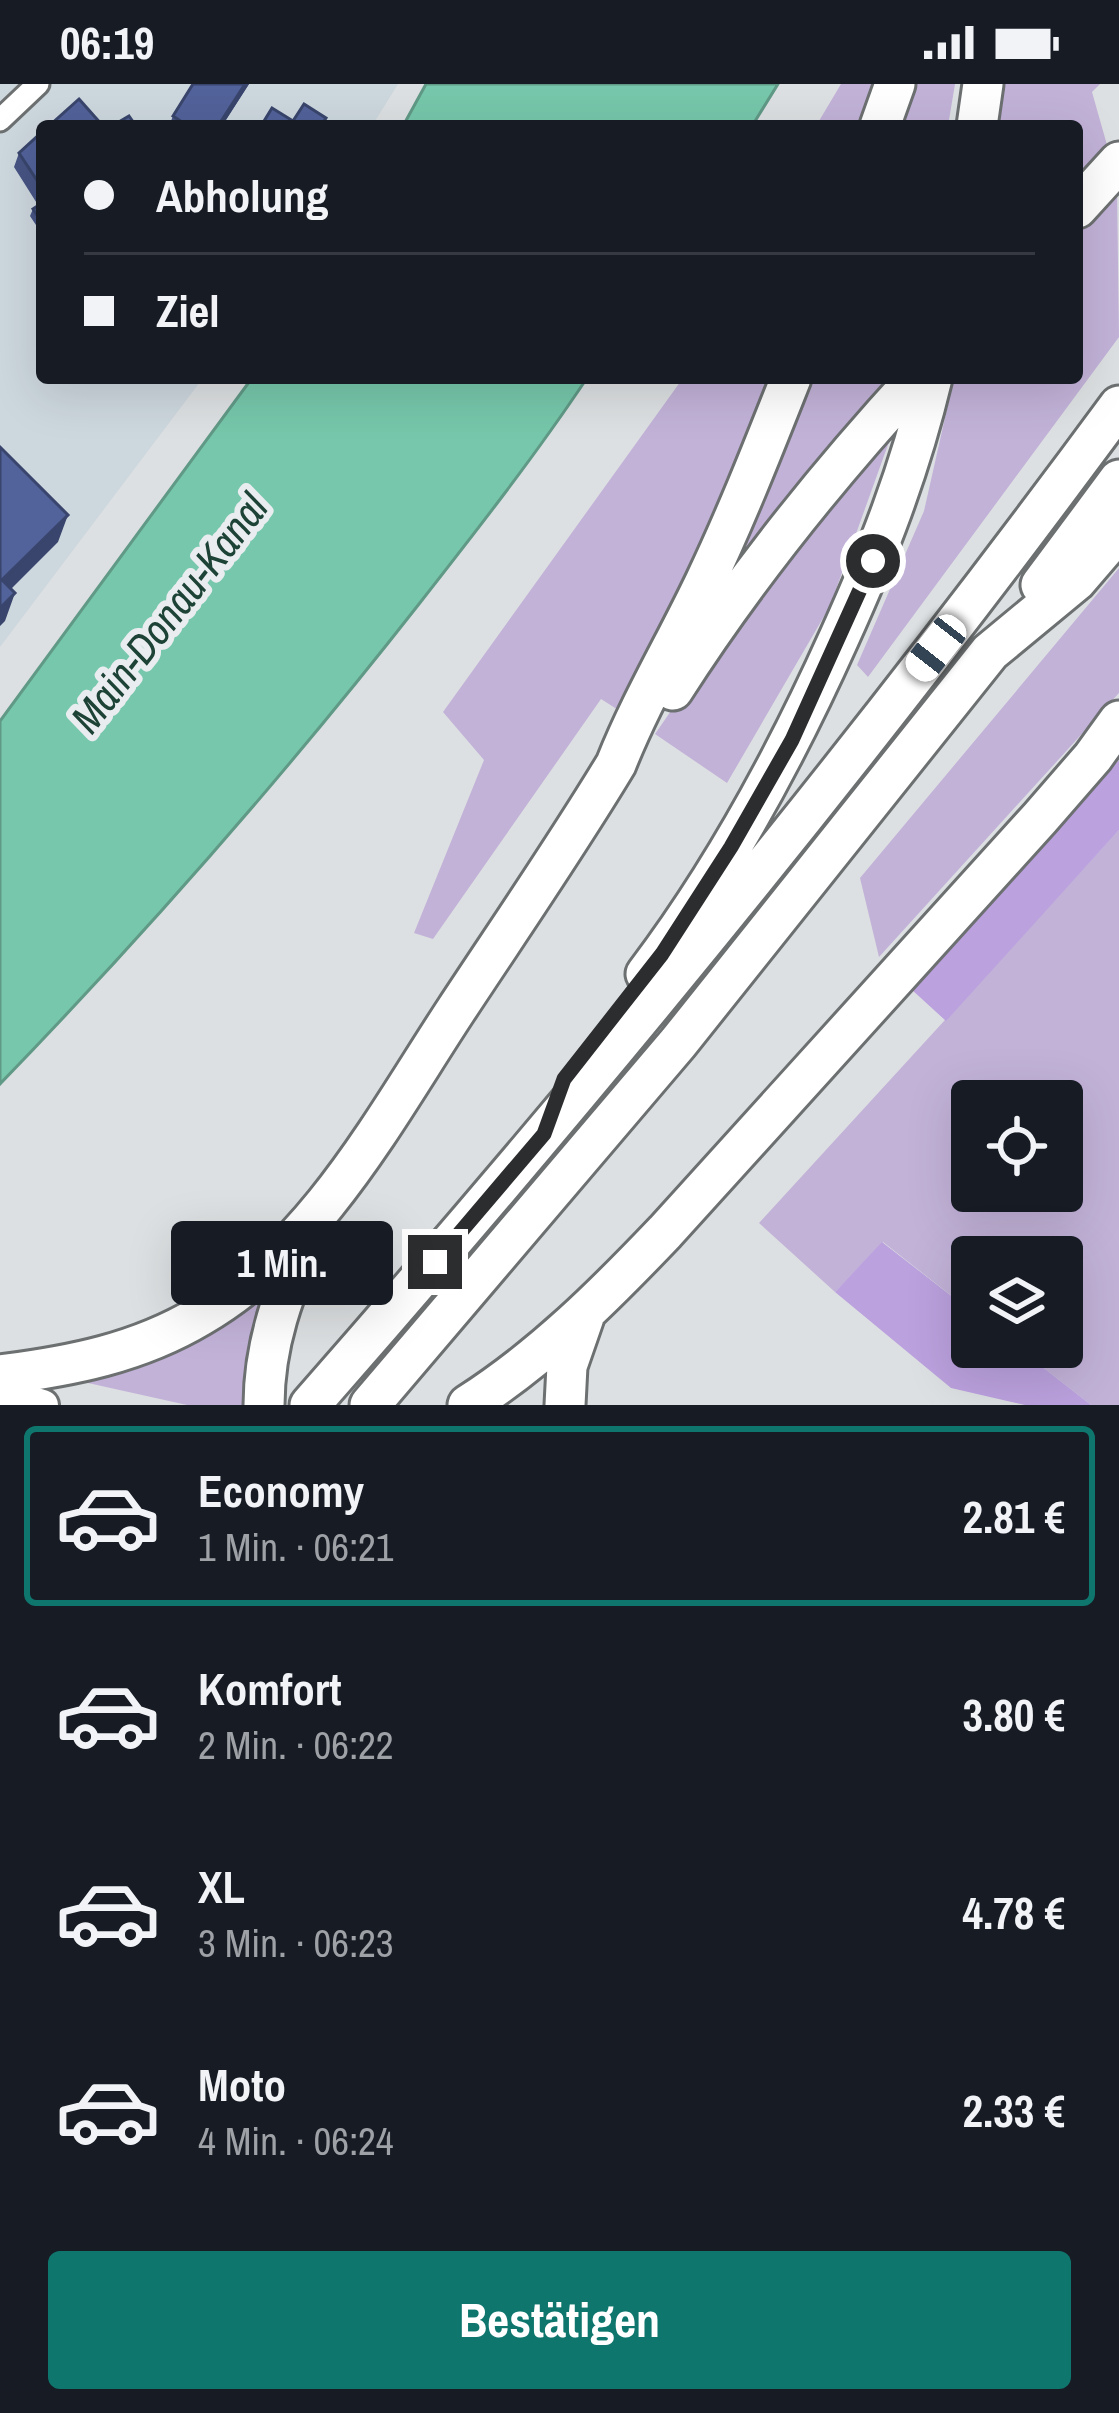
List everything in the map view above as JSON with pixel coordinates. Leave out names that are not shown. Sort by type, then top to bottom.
[{"type":"highway","points":[[882,120],[895,84]]},
{"type":"highway","points":[[978,120],[983,84]]},
{"type":"highway","points":[[1083,201],[1119,162]]},
{"type":"highway","points":[[616,764],[634,718],[726,536],[789,384]]},
{"type":"highway","points":[[0,1376],[102,1358],[164,1335],[236,1292],[283,1250],[320,1209],[373,1136],[616,764],[648,728],[754,574],[912,384]]},
{"type":"highway","points":[[544,1134],[564,1079],[670,941],[792,740],[888,527],[931,384]]},
{"type":"highway","points":[[310,1405],[741,896],[1119,406]]},
{"type":"highway","points":[[370,1405],[678,1043],[990,652],[1119,481]]},
{"type":"highway","points":[[990,652],[1076,581],[1119,531]]},
{"type":"highway","points":[[468,1405],[585,1313],[665,1232],[1106,746],[1119,721]]},
{"type":"highway","points":[[264,1405],[267,1356],[277,1312],[320,1209]]},
{"type":"highway","points":[[565,1405],[567,1366],[585,1313]]},
{"type":"main road","points":[[0,1392],[43,1405]]},
{"type":"street","points":[[0,120],[38,84]]},
{"type":"shaded area","points":[[0,84],[398,84],[376,120],[36,120],[36,384],[198,384],[0,647]]},
{"type":"shaded area","points":[[841,84],[878,84],[866,120],[820,120]]},
{"type":"shaded area","points":[[908,84],[955,84],[949,120],[896,120]]},
{"type":"shaded area","points":[[1003,84],[1100,84],[1092,92],[1109,152],[1083,179],[1083,120],[998,120]]},
{"type":"shaded area","points":[[1117,186],[1119,337],[868,677],[857,665],[924,511],[953,384],[1083,384],[1083,223]]},
{"type":"shaded area","points":[[679,384],[774,384],[685,597],[623,713],[601,699],[433,939],[414,933],[484,760],[443,712]]},
{"type":"shaded area","points":[[804,384],[888,384],[755,555],[735,547]]},
{"type":"shaded area","points":[[894,428],[830,606],[727,783],[655,734],[769,569]]},
{"type":"shaded area","points":[[1119,568],[1119,693],[879,957],[860,878]]},
{"type":"shaded area","points":[[1119,760],[1119,830],[946,1021],[911,989]]},
{"type":"shaded area","points":[[1119,830],[1119,1405],[1091,1405],[1044,1368],[1083,1368],[1083,1236],[951,1236],[951,1295],[883,1242],[835,1292],[759,1223]]},
{"type":"shaded area","points":[[882,1242],[951,1296],[951,1368],[1044,1368],[1091,1405],[1025,1405],[951,1388],[835,1292]]},
{"type":"shaded area","points":[[268,1281],[249,1405],[187,1405],[70,1379]]},
{"type":"water","points":[[426,84],[778,84],[756,120],[406,120]]},
{"type":"water","name":"Main-Donau-Kanal","points":[[248,384],[583,384],[484,521],[319,728],[163,909],[0,1084],[0,721]]},
{"type":"building","points":[[193,84],[245,84],[222,120],[173,116]]},
{"type":"building","points":[[79,99],[98,120],[56,120]]},
{"type":"building","points":[[304,104],[326,118],[325,120],[294,120]]},
{"type":"building","points":[[272,108],[291,120],[265,120]]},
{"type":"building","points":[[36,137],[36,179],[19,153]]},
{"type":"building","points":[[0,447],[68,515],[2,580],[15,593],[0,608]]},
{"type":"route","points":[[435,1262],[544,1134],[564,1079],[662,954],[731,847],[792,740],[873,561]]}]
